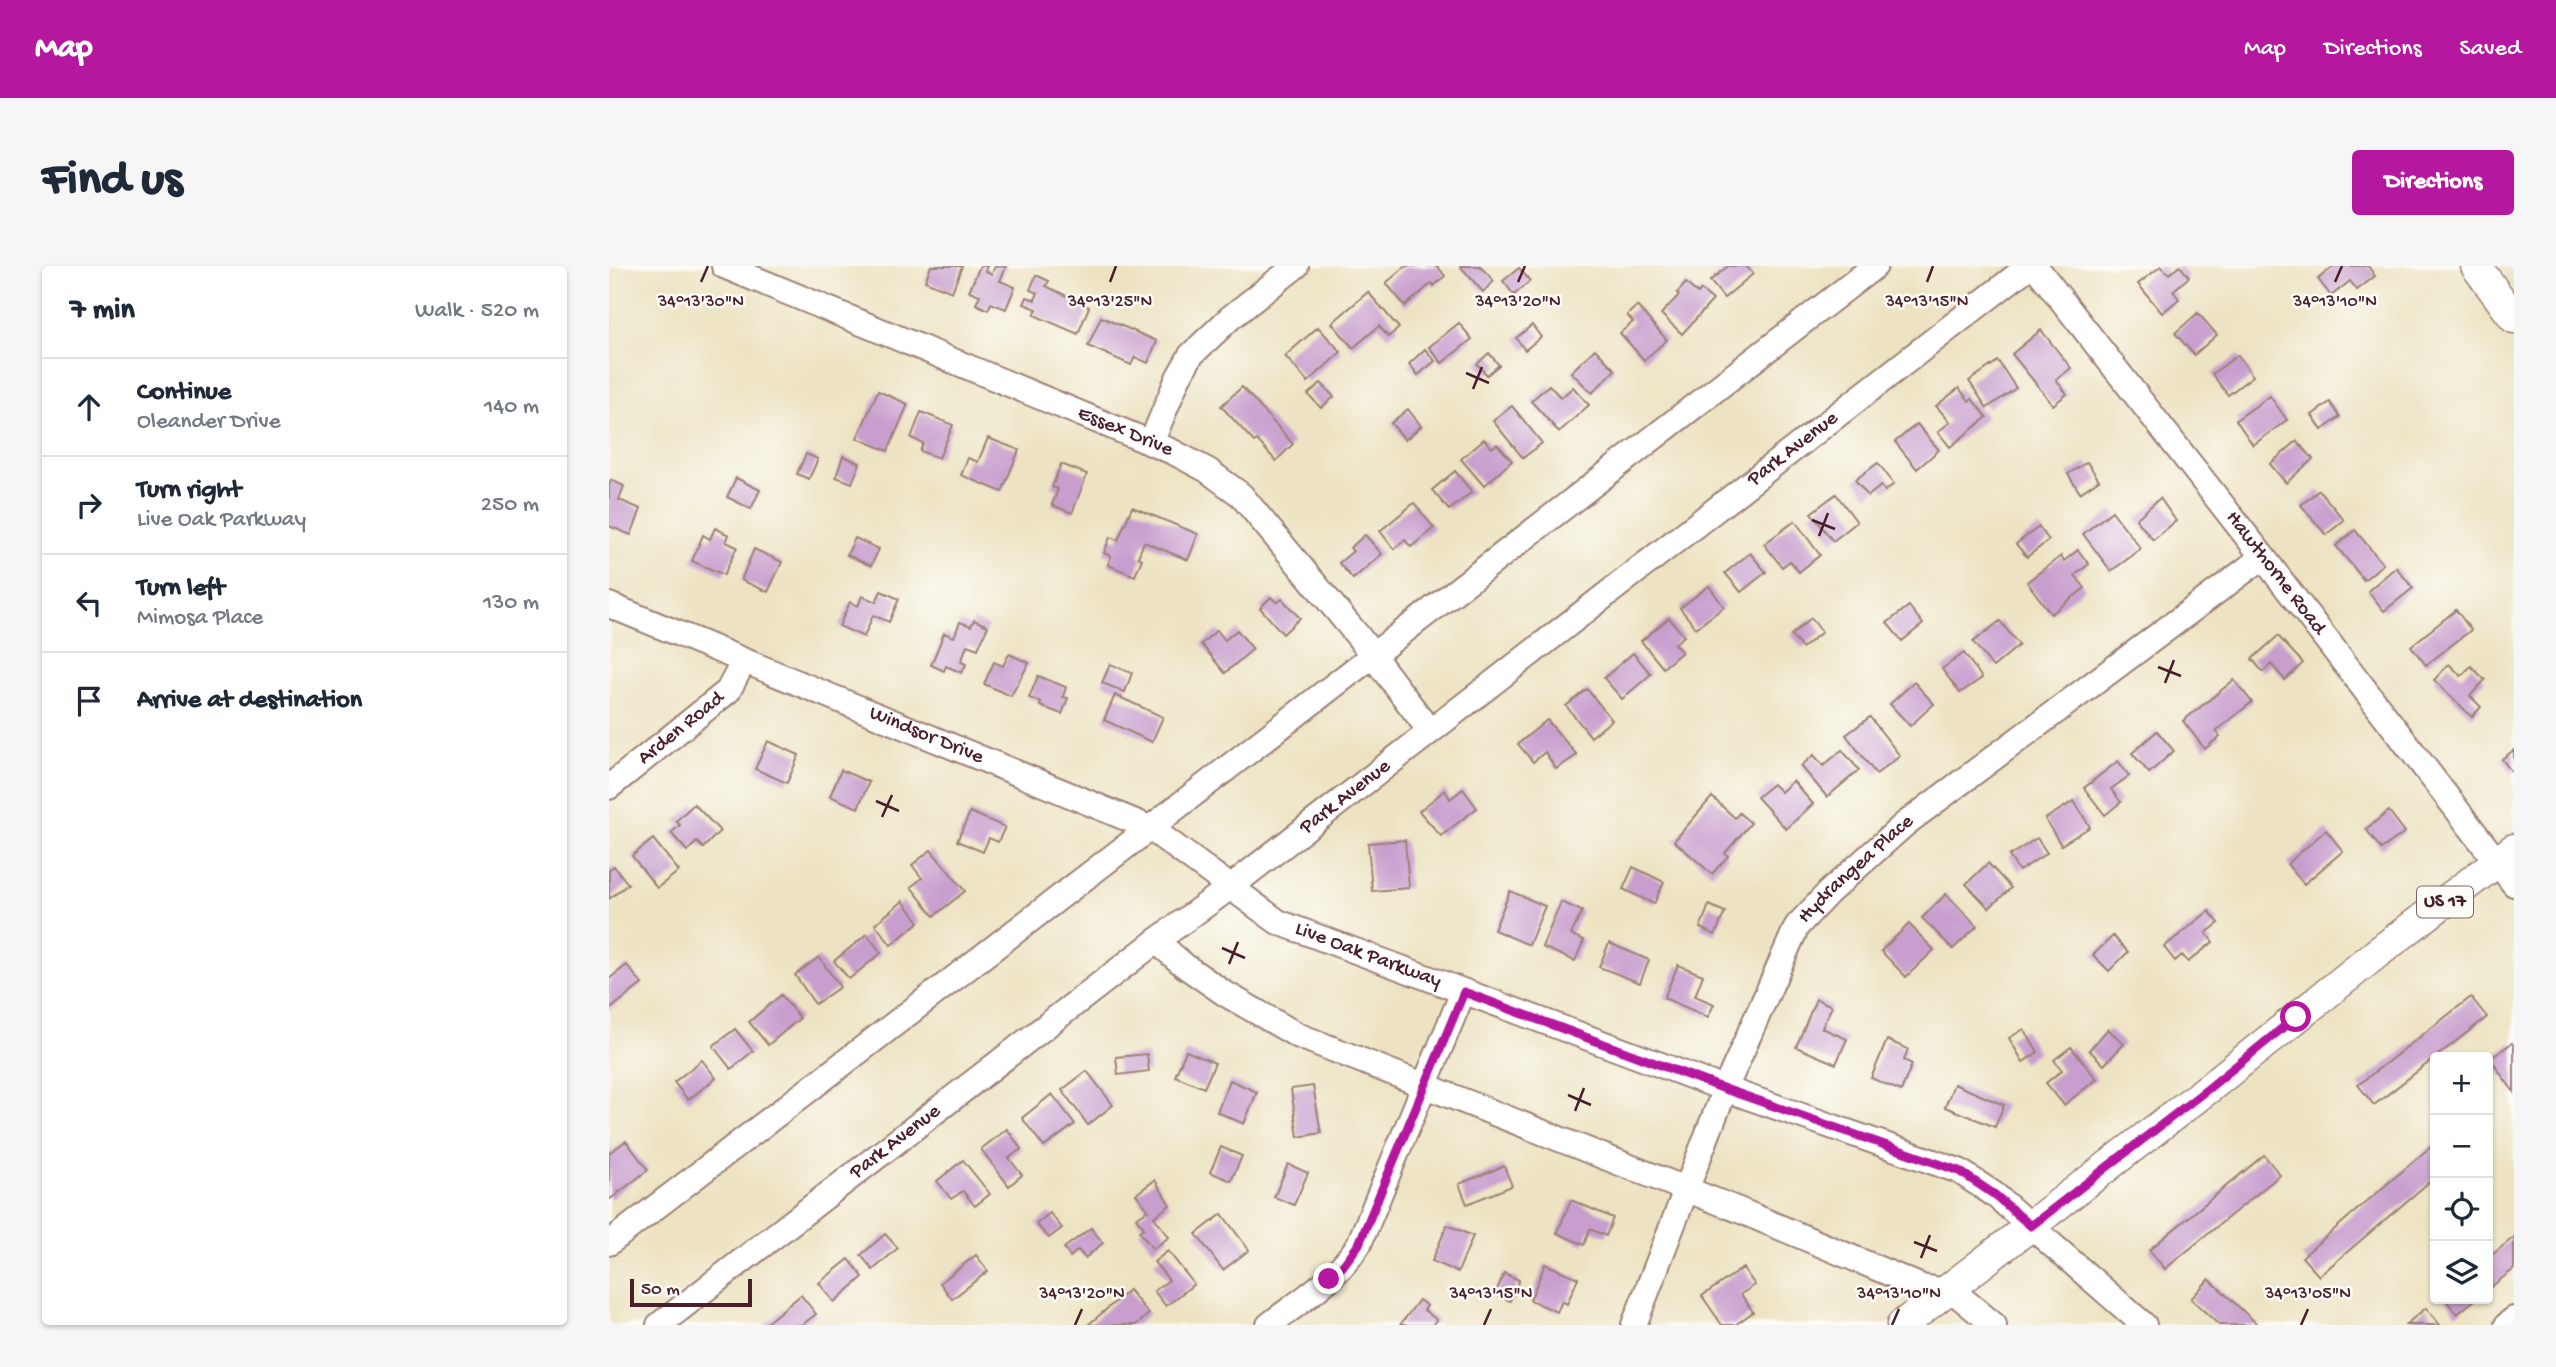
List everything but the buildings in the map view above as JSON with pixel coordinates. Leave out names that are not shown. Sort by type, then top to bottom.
[{"type":"main road","points":[[2476,266],[2514,318]]},
{"type":"main road","name":"US 17","points":[[1902,1325],[2209,1088],[2376,954],[2508,865]]},
{"type":"street","name":"Essex Drive","points":[[724,266],[1151,443],[1207,470],[1241,495],[1373,655],[1430,731]]},
{"type":"street","points":[[1151,443],[1178,378],[1191,355],[1230,318],[1296,266]]},
{"type":"street","points":[[609,1243],[1875,266]]},
{"type":"street","name":"Park Avenue","points":[[659,1325],[1156,941],[1229,888],[2029,266]]},
{"type":"street","name":"Hawthorne Road","points":[[2035,266],[2508,865]]},
{"type":"street","name":"Hydrangea Place","points":[[1634,1325],[1725,1089],[1797,926],[1829,892],[1905,824],[2263,557]]},
{"type":"street","name":"Windsor Drive","points":[[609,605],[1150,828],[1229,888]]},
{"type":"street","name":"Arden Road","points":[[609,787],[728,691],[744,661]]},
{"type":"street","name":"Live Oak Parkway","points":[[1229,888],[1277,922],[1725,1089],[1959,1171],[1995,1195],[2144,1325]]},
{"type":"street","points":[[1156,941],[1185,966],[1273,1023],[1297,1034],[1922,1286],[1954,1292],[1994,1325]]},
{"type":"street","points":[[1269,1325],[1329,1279],[1359,1244],[1464,992]]},
{"type":"street","points":[[2507,1325],[2514,1319]]},
{"type":"route","points":[[1329,1279],[1359,1244],[1464,992],[1725,1089],[1959,1171],[1995,1195],[2031,1226],[2296,1017]]}]
